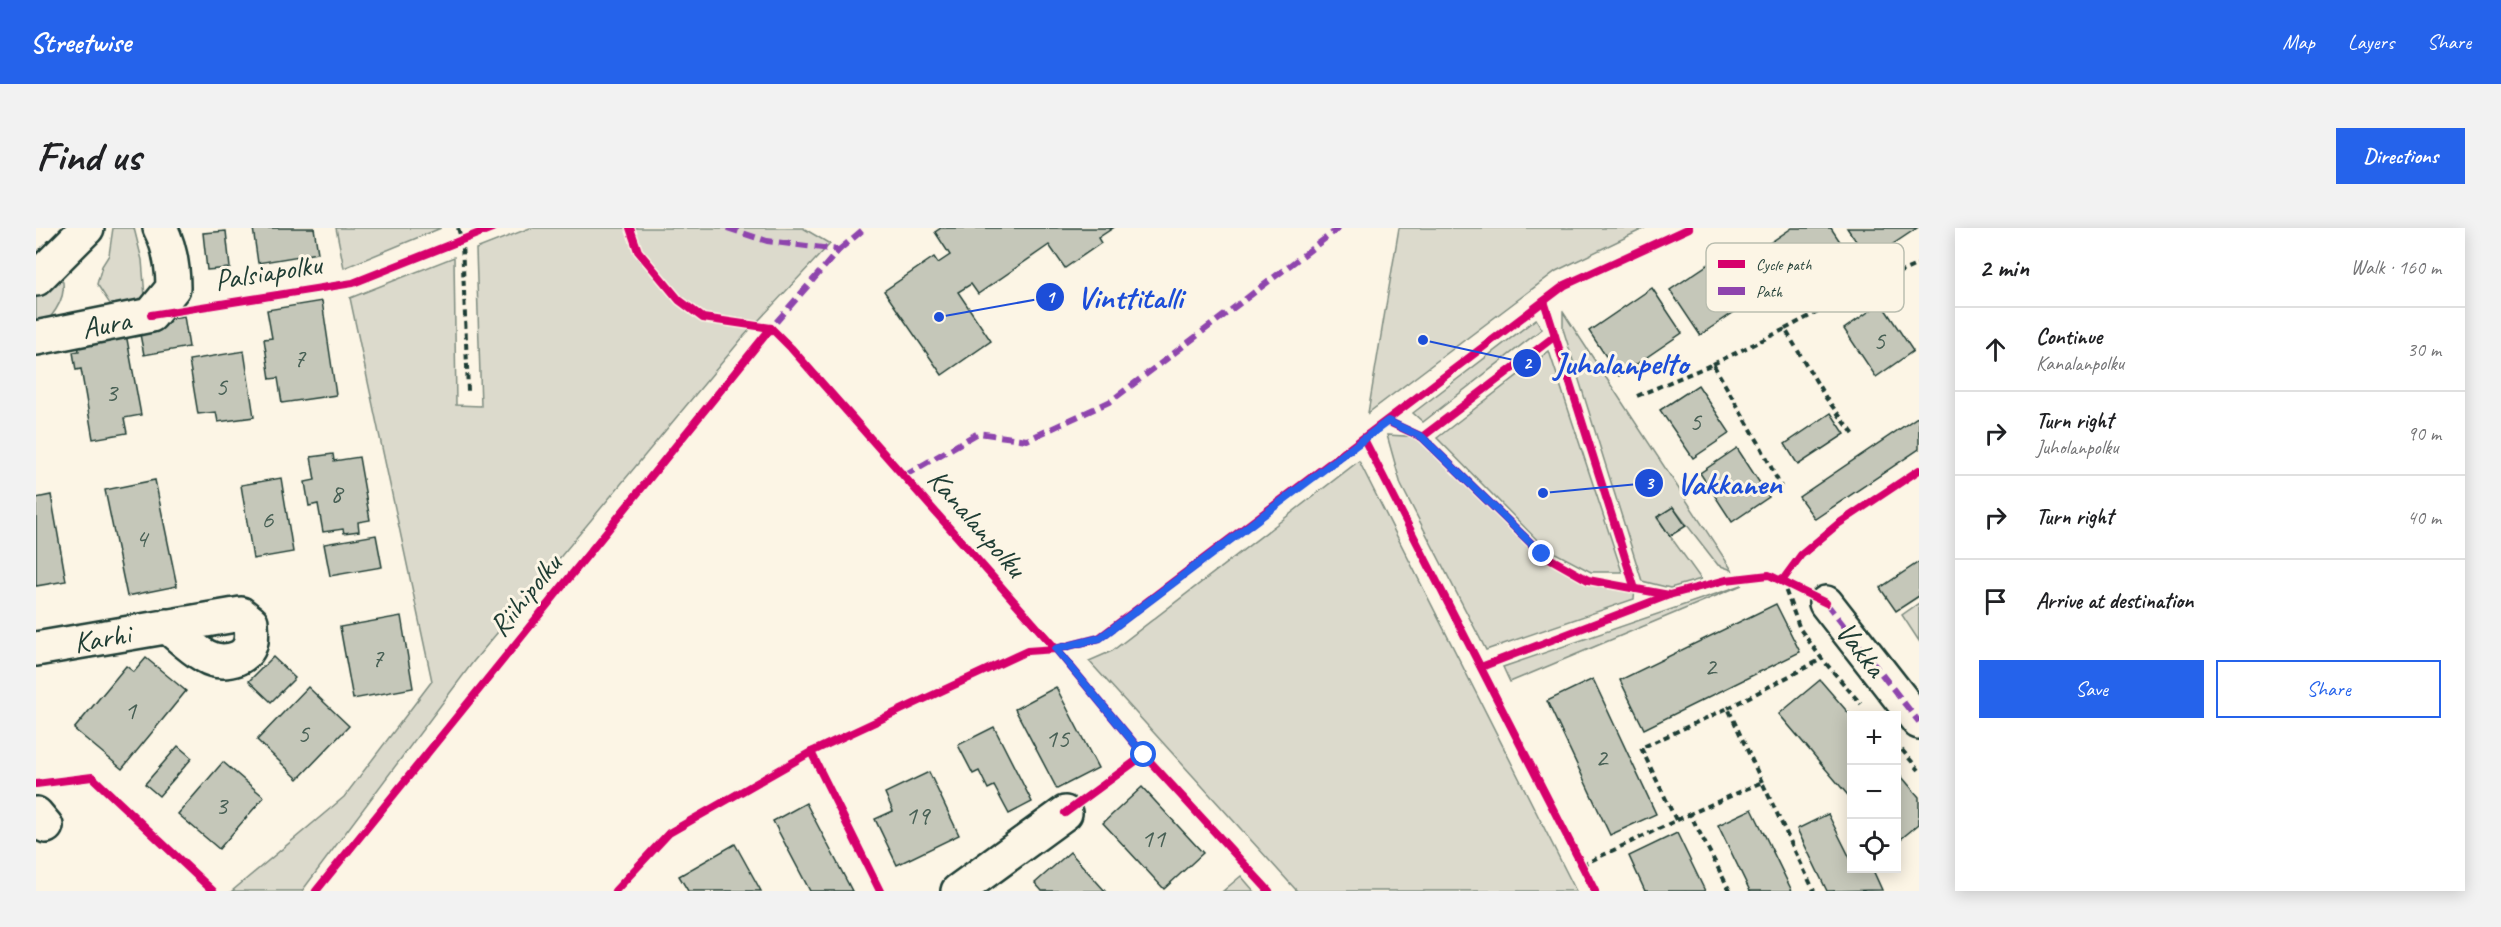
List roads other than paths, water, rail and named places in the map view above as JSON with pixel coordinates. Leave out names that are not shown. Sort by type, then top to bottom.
[{"type":"street","points":[[36,279],[87,228]]},
{"type":"street","name":"Aura","points":[[36,338],[151,315],[174,288],[173,267],[166,240],[160,228]]},
{"type":"street","name":"Vakka","points":[[1826,603],[1919,722]]},
{"type":"street","name":"Karhi","points":[[36,649],[167,626]]},
{"type":"street","points":[[958,891],[1065,813]]},
{"type":"place","name":"Vinttitalli","points":[[939,317]]},
{"type":"place","name":"Juhalanpelto","points":[[1423,340]]},
{"type":"place","name":"Vakkanen","points":[[1543,493]]}]
